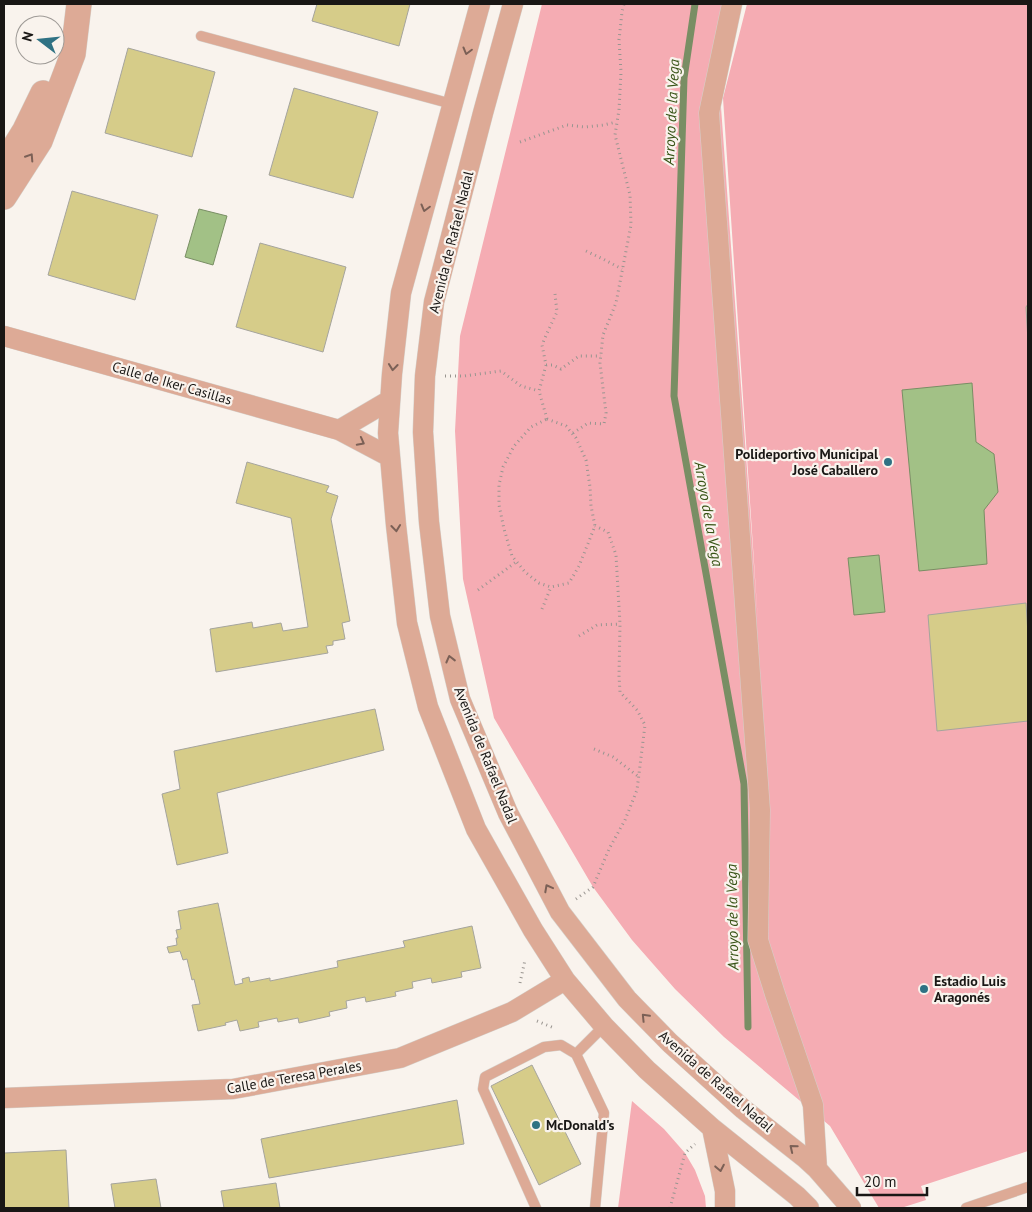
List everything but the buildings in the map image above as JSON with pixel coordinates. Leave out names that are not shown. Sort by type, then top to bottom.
[{"type":"street","points":[[4,164],[25,130],[52,75],[62,30],[64,4]]},
{"type":"street","points":[[4,197],[40,142],[73,54],[79,4]]},
{"type":"street","points":[[480,4],[402,293],[390,400],[388,433],[407,623],[428,707],[476,828],[533,930],[565,980],[604,1026],[647,1070],[712,1128],[797,1196],[809,1208]]},
{"type":"street","name":"Avenida de Rafael Nadal","points":[[513,4],[434,302],[425,376],[423,432],[429,522],[440,616],[460,699],[508,813],[560,912],[627,999],[670,1043],[729,1096],[805,1158],[851,1208]]},
{"type":"street","points":[[732,4],[708,113],[760,810],[758,940],[812,1106],[817,1169]]},
{"type":"street","name":"Calle de Iker Casillas","points":[[4,336],[339,430],[390,458]]},
{"type":"street","points":[[339,430],[390,400]]},
{"type":"street","name":"Calle de Teresa Perales","points":[[4,1098],[233,1089],[400,1058],[512,1012],[565,980]]},
{"type":"street","points":[[712,1128],[725,1190],[725,1208]]},
{"type":"lane","points":[[201,36],[452,104]]},
{"type":"lane","points":[[576,1054],[604,1026]]},
{"type":"lane","points":[[536,1208],[483,1089],[485,1077],[544,1047],[561,1045],[576,1054],[604,1113],[595,1208]]},
{"type":"lane","points":[[966,1208],[1028,1187]]},
{"type":"path","points":[[573,433],[588,423],[604,424],[606,413],[600,363],[603,335],[616,303],[631,225],[630,195],[615,135],[619,110],[621,72],[619,40],[624,4]]},
{"type":"path","points":[[520,142],[567,125],[595,126],[617,122]]},
{"type":"path","points":[[586,251],[622,269]]},
{"type":"path","points":[[547,419],[539,391],[546,365],[542,345],[557,312],[555,294]]},
{"type":"path","points":[[546,365],[553,365],[562,369],[578,356],[601,356]]},
{"type":"path","points":[[425,376],[464,376],[501,371],[521,386],[539,391]]},
{"type":"path","points":[[547,419],[566,426],[573,433],[586,460],[595,526],[579,566],[569,583],[551,587],[540,583],[525,572],[512,556],[499,505],[499,485],[503,467],[514,446],[531,427],[547,419]]},
{"type":"path","points":[[593,887],[637,790],[644,725],[637,710],[620,692],[618,676],[620,624],[616,555],[608,532],[595,526]]},
{"type":"path","points":[[478,590],[516,562]]},
{"type":"path","points":[[542,609],[551,587]]},
{"type":"path","points":[[579,636],[597,625],[620,624]]},
{"type":"path","points":[[594,748],[612,757],[639,777]]},
{"type":"shaded area","points":[[542,4],[742,4],[720,93],[758,622],[723,98],[747,4],[1028,4],[1028,1151],[921,1186],[926,1200],[901,1208],[879,1208],[830,1126],[724,1037],[675,989],[632,940],[593,887],[494,718],[463,579],[455,431],[460,336]]},
{"type":"shaded area","points":[[199,209],[227,216],[213,265],[185,257]]},
{"type":"shaded area","points":[[972,383],[976,442],[994,454],[998,492],[984,510],[987,564],[919,571],[902,390]]},
{"type":"shaded area","points":[[879,555],[885,612],[854,615],[848,558]]},
{"type":"shaded area","points":[[632,1101],[664,1129],[685,1153],[695,1170],[705,1196],[706,1208],[618,1208]]},
{"type":"waterway","name":"Arroyo de la Vega","points":[[695,4],[684,78],[674,396],[744,784],[748,1027]]},
{"type":"place","name":"Polideportivo Municipal José Caballero","points":[[888,462]]},
{"type":"place","name":"Estadio Luis Aragonés","points":[[924,989]]},
{"type":"place","name":"McDonald's","points":[[536,1125]]}]
